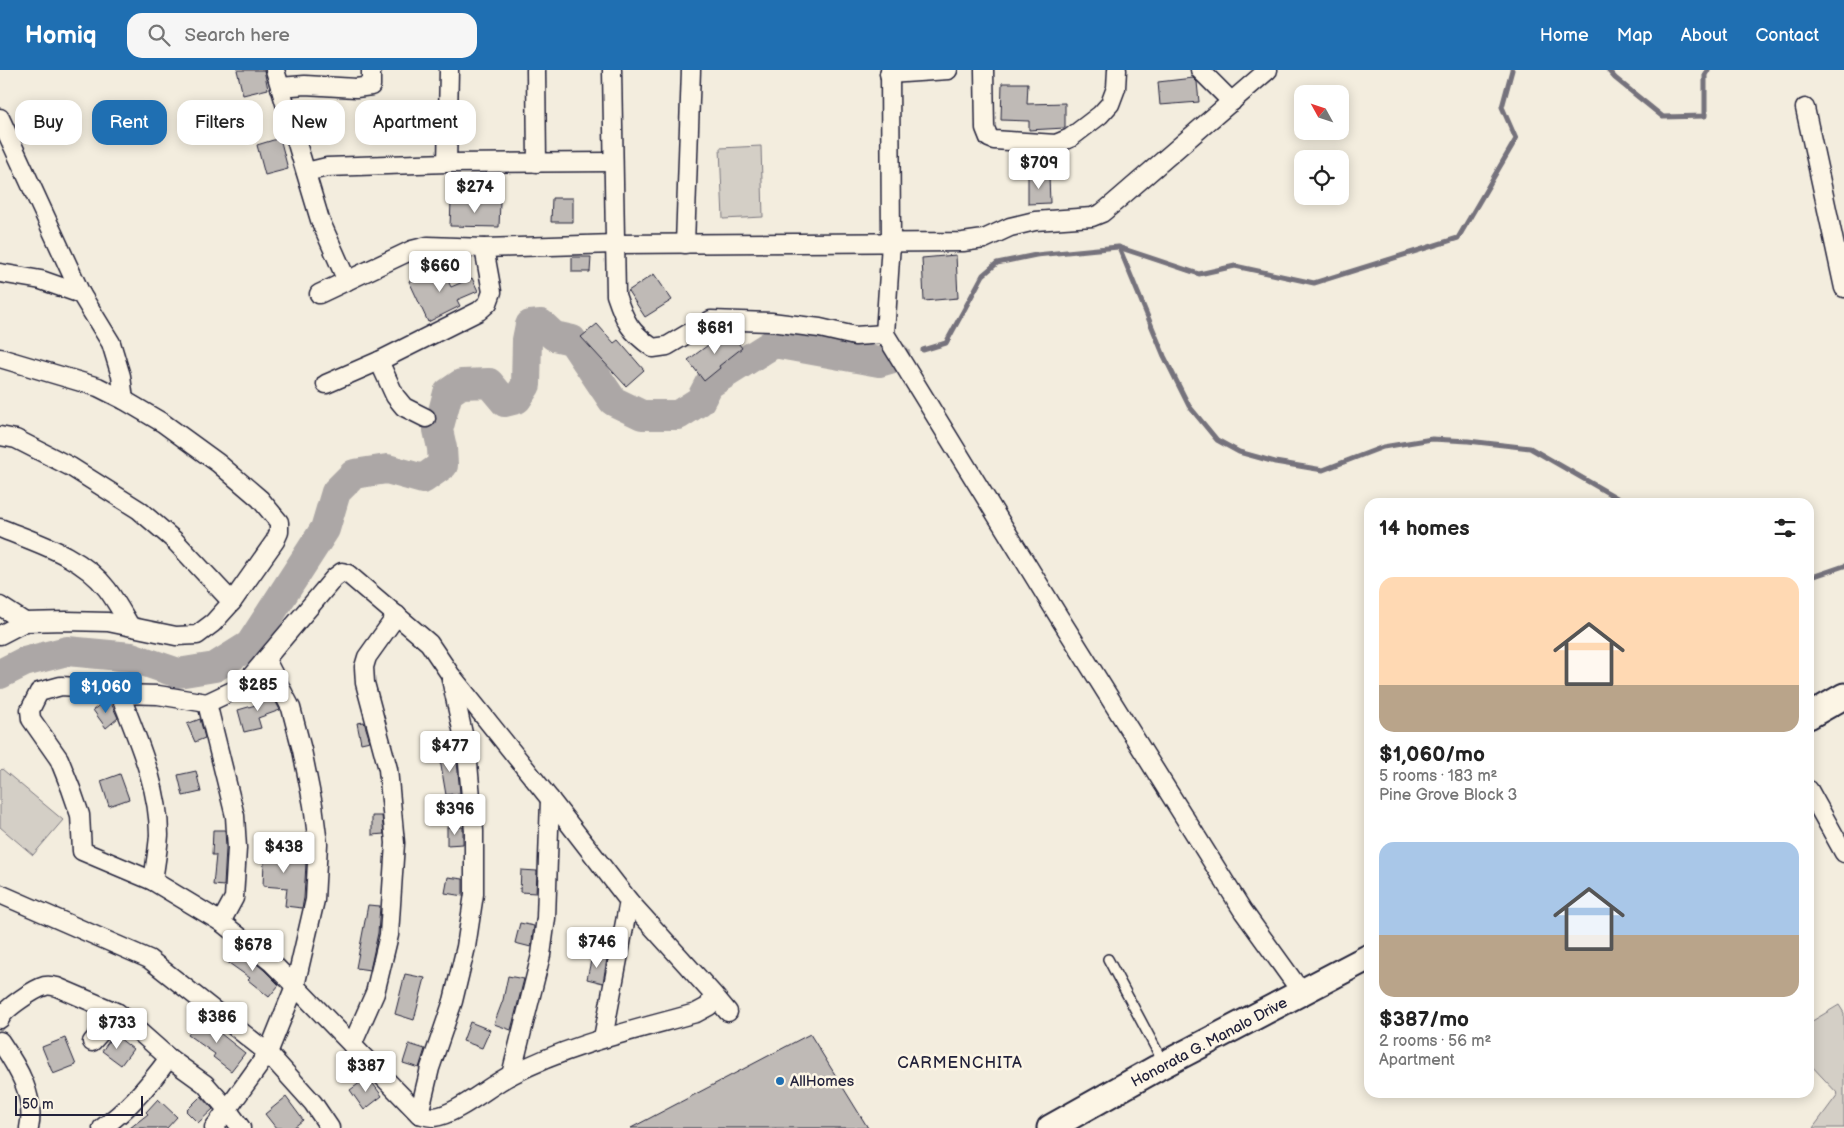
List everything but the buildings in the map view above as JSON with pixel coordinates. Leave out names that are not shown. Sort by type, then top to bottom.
[{"type":"street","points":[[276,70],[320,220],[347,281]]},
{"type":"street","points":[[280,88],[305,85],[356,88],[371,86],[371,70]]},
{"type":"street","points":[[446,163],[449,70]]},
{"type":"street","points":[[536,70],[537,163]]},
{"type":"street","points":[[612,70],[616,295],[624,321],[640,339],[653,348],[667,346],[710,320],[771,322],[820,328],[855,336],[886,334]]},
{"type":"street","points":[[685,244],[691,70]]},
{"type":"street","points":[[948,70],[890,72],[891,243],[886,334],[1059,617],[1232,894],[1302,993]]},
{"type":"street","points":[[984,70],[985,128],[989,138],[994,140],[1056,144],[1070,138],[1100,116],[1110,104],[1116,88],[1118,70],[1108,70]]},
{"type":"street","points":[[1200,70],[1232,102]]},
{"type":"street","points":[[319,294],[412,250],[428,246],[484,248],[615,244],[963,242],[984,239],[1010,228],[1035,221],[1092,217],[1102,213],[1268,70]]},
{"type":"street","points":[[1805,108],[1844,288]]},
{"type":"street","points":[[0,118],[81,294],[111,343],[121,376],[124,400]]},
{"type":"street","points":[[306,172],[327,167],[446,163],[613,162]]},
{"type":"street","points":[[326,384],[379,361],[479,311],[488,303],[492,292],[484,248]]},
{"type":"street","points":[[0,273],[41,280],[81,294]]},
{"type":"street","points":[[0,358],[98,387],[124,400],[163,423],[218,463],[260,500],[279,522],[279,532],[275,541],[232,602],[213,622],[197,635],[176,636],[108,622],[66,620],[25,622],[0,635]]},
{"type":"street","points":[[379,361],[404,408],[426,418]]},
{"type":"street","points":[[0,436],[16,439],[71,467],[139,510],[174,540],[232,602]]},
{"type":"street","points":[[0,528],[49,548],[86,568],[107,588],[130,626]]},
{"type":"street","points":[[713,994],[709,1006],[696,1013],[603,1038],[511,1075],[455,1109],[434,1117],[419,1114],[271,962],[221,922],[152,881],[82,851],[80,815],[71,789],[59,759],[31,719],[30,710],[39,692],[61,686],[120,694],[158,695],[207,703],[243,686],[334,578],[342,572],[348,574],[429,643],[450,674],[629,901],[713,994],[728,1012]]},
{"type":"street","points":[[0,606],[25,622]]},
{"type":"street","points":[[352,1046],[375,992],[389,935],[395,843],[388,769],[365,683],[364,668],[366,656],[397,615]]},
{"type":"street","points":[[214,1128],[268,1053],[295,986],[315,900],[318,844],[304,759],[291,708],[266,660]]},
{"type":"street","points":[[419,1114],[430,1068],[453,1001],[466,947],[474,894],[474,831],[467,752],[450,674]]},
{"type":"street","points":[[120,694],[145,762],[157,810],[159,836],[152,881]]},
{"type":"street","points":[[1814,713],[1844,696]]},
{"type":"street","points":[[207,703],[235,816],[237,848],[234,898],[221,922]]},
{"type":"street","points":[[511,1075],[541,954],[546,918],[550,799]]},
{"type":"street","points":[[1814,799],[1844,853]]},
{"type":"street","points":[[0,894],[149,959],[268,1053],[313,1103],[330,1128]]},
{"type":"street","points":[[603,1038],[629,901]]},
{"type":"street","name":"Honorata G. Manalo Drive","points":[[1065,1124],[1165,1064],[1364,960]]},
{"type":"street","points":[[0,1019],[3,1013],[37,989],[47,985],[57,987],[118,1013],[169,1058],[205,1084],[228,1109],[240,1128]]},
{"type":"street","points":[[92,1042],[118,1013]]},
{"type":"street","points":[[0,1041],[16,1065],[24,1083],[29,1106],[29,1128]]},
{"type":"street","points":[[102,1128],[117,1117],[151,1082],[169,1058]]},
{"type":"lane","points":[[1108,959],[1165,1064]]},
{"type":"shaded area","points":[[761,146],[763,217],[723,219],[720,148]]},
{"type":"shaded area","points":[[2,769],[63,820],[33,855],[0,827],[0,771]]},
{"type":"shaded area","points":[[1839,1005],[1844,1013],[1844,1128],[1813,1128],[1838,1094],[1814,1068],[1814,1020]]},
{"type":"waterway","points":[[923,350],[946,343],[983,275],[997,263],[1036,255],[1118,247],[1199,274],[1235,266],[1314,283],[1458,238],[1516,139],[1502,107],[1512,70]]},
{"type":"waterway","points":[[1608,70],[1615,78],[1663,117],[1705,116],[1705,75],[1708,70]]},
{"type":"waterway","points":[[1119,247],[1164,356],[1189,406],[1217,440],[1239,452],[1275,462],[1323,470],[1383,447],[1432,439],[1530,448],[1617,498]]},
{"type":"waterway","points":[[0,674],[24,662],[67,651],[131,657],[178,673],[215,667],[250,645],[325,529],[336,492],[354,474],[387,469],[423,479],[443,465],[438,430],[448,393],[461,384],[489,383],[505,402],[517,399],[526,385],[527,340],[530,325],[541,324],[554,336],[572,340],[613,401],[642,415],[678,415],[700,401],[709,384],[774,343],[879,362],[896,357]]},
{"type":"waterway","points":[[1814,576],[1844,566]]},
{"type":"place","name":"AllHomes","points":[[780,1081]]},
{"type":"district","name":"CARMENCHITA","points":[[960,1062]]}]
